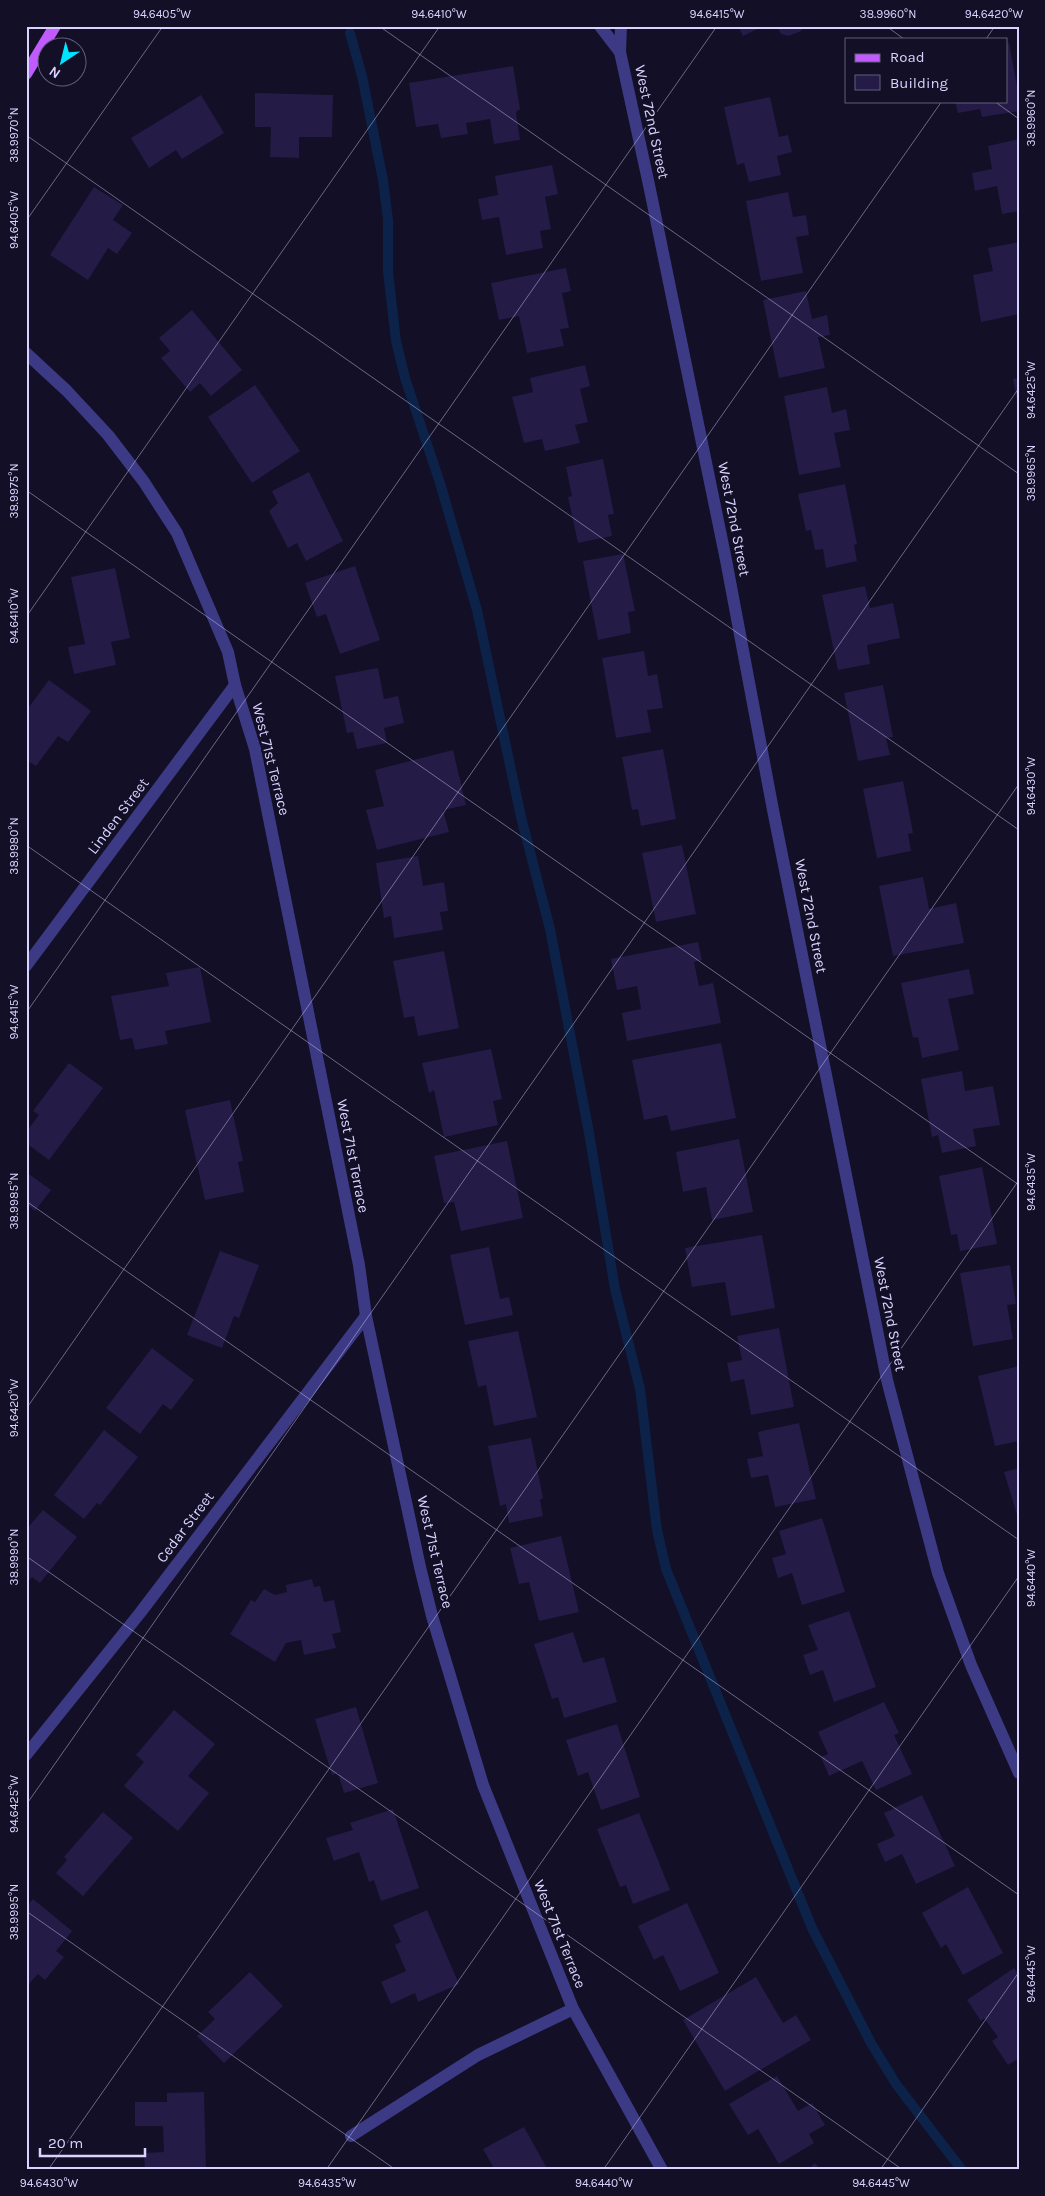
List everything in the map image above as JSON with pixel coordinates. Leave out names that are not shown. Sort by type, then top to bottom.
[{"type":"main road","points":[[26,74],[55,26]]},
{"type":"street","name":"West 72nd Street","points":[[600,26],[620,52]]},
{"type":"street","name":"West 72nd Street","points":[[621,26],[620,52],[724,550],[773,810],[887,1380],[938,1573],[971,1664],[1019,1773]]},
{"type":"street","name":"West 71st Terrace","points":[[26,354],[67,391],[108,435],[144,482],[172,526],[228,652],[235,685],[255,750],[357,1255],[366,1316],[432,1616],[483,1785],[573,2008],[662,2170]]},
{"type":"street","name":"Linden Street","points":[[26,966],[235,685]]},
{"type":"street","name":"Cedar Street","points":[[26,1755],[140,1612],[366,1316]]},
{"type":"street","name":"West 71st Terrace","points":[[351,2136],[478,2055],[573,2008]]},
{"type":"building","points":[[738,26],[764,26],[743,36]]},
{"type":"building","points":[[777,26],[804,26],[801,31],[789,36],[781,34]]},
{"type":"building","points":[[1009,43],[1019,96],[1019,111],[982,117],[980,109],[958,113],[955,102],[1008,102]]},
{"type":"building","points":[[513,66],[520,109],[516,112],[520,140],[494,144],[490,119],[466,123],[468,134],[441,138],[438,124],[416,127],[409,83]]},
{"type":"building","points":[[255,93],[333,95],[332,137],[299,137],[299,158],[270,157],[271,127],[255,127]]},
{"type":"building","points":[[201,95],[224,133],[182,159],[176,150],[149,168],[131,138]]},
{"type":"building","points":[[770,97],[779,137],[788,135],[792,152],[777,156],[781,175],[749,182],[744,163],[737,165],[724,107]]},
{"type":"building","points":[[1019,139],[1019,211],[1002,214],[997,186],[975,191],[972,173],[992,169],[988,146]]},
{"type":"building","points":[[552,165],[558,194],[545,197],[551,229],[540,231],[543,248],[506,255],[499,217],[482,220],[478,199],[498,195],[495,176]]},
{"type":"building","points":[[94,187],[123,205],[113,220],[132,233],[117,254],[108,248],[88,280],[50,255]]},
{"type":"building","points":[[788,192],[793,217],[806,215],[809,235],[796,237],[803,273],[761,281],[746,201]]},
{"type":"building","points":[[1019,242],[1019,314],[981,322],[973,275],[993,271],[988,248]]},
{"type":"building","points":[[566,268],[571,291],[562,293],[569,328],[560,329],[564,346],[527,353],[519,316],[499,320],[491,283]]},
{"type":"building","points":[[806,291],[812,319],[827,315],[830,335],[818,337],[825,368],[779,378],[763,300]]},
{"type":"building","points":[[192,310],[242,370],[211,396],[200,383],[190,392],[161,358],[170,351],[159,338]]},
{"type":"building","points":[[585,365],[590,386],[580,389],[588,422],[575,425],[580,443],[545,451],[542,439],[524,443],[512,397],[533,392],[530,378]]},
{"type":"building","points":[[1019,378],[1019,404],[1018,405],[1013,379]]},
{"type":"building","points":[[255,385],[300,451],[252,483],[208,417]]},
{"type":"building","points":[[827,387],[832,413],[846,409],[850,430],[834,433],[841,467],[799,475],[784,396]]},
{"type":"building","points":[[603,459],[614,514],[608,515],[612,536],[578,543],[568,497],[572,496],[566,467]]},
{"type":"building","points":[[309,472],[343,541],[306,561],[297,543],[288,548],[269,511],[278,503],[272,491]]},
{"type":"building","points":[[845,484],[857,544],[854,545],[857,561],[826,568],[823,549],[815,550],[811,530],[806,531],[798,494]]},
{"type":"building","points":[[623,554],[635,611],[628,612],[631,633],[598,640],[583,561]]},
{"type":"building","points":[[355,566],[380,640],[340,654],[326,614],[317,617],[305,583]]},
{"type":"building","points":[[115,568],[130,638],[111,642],[116,665],[74,674],[68,647],[85,644],[71,577]]},
{"type":"building","points":[[865,586],[870,608],[893,603],[900,638],[867,645],[870,664],[838,670],[822,595]]},
{"type":"building","points":[[644,651],[648,676],[657,674],[663,708],[647,710],[651,732],[616,738],[602,658]]},
{"type":"building","points":[[378,668],[384,699],[398,696],[404,723],[384,728],[387,743],[357,749],[353,732],[347,733],[335,676]]},
{"type":"building","points":[[49,680],[91,711],[68,742],[58,736],[36,766],[26,760],[26,711]]},
{"type":"building","points":[[883,685],[893,737],[886,738],[890,755],[858,761],[844,693]]},
{"type":"building","points":[[663,749],[676,819],[641,826],[638,809],[632,810],[622,757]]},
{"type":"building","points":[[453,750],[466,805],[443,810],[449,832],[377,850],[366,810],[384,806],[375,770]]},
{"type":"building","points":[[903,781],[913,833],[908,834],[911,851],[877,858],[863,789]]},
{"type":"building","points":[[682,845],[696,914],[656,922],[642,853]]},
{"type":"building","points":[[418,856],[423,886],[444,882],[448,911],[440,912],[443,930],[394,938],[391,916],[384,918],[376,863]]},
{"type":"building","points":[[923,877],[929,909],[956,903],[964,943],[893,956],[879,886]]},
{"type":"building","points":[[698,942],[702,960],[694,962],[699,986],[713,983],[721,1023],[627,1041],[622,1013],[641,1009],[637,986],[617,990],[611,959]]},
{"type":"building","points":[[444,951],[459,1028],[418,1036],[414,1016],[404,1018],[393,961]]},
{"type":"building","points":[[200,967],[211,1022],[165,1031],[168,1044],[135,1050],[132,1038],[120,1040],[111,996],[169,986],[166,973]]},
{"type":"building","points":[[969,969],[974,994],[948,999],[959,1050],[922,1058],[918,1037],[913,1038],[901,983]]},
{"type":"building","points":[[721,1043],[736,1118],[671,1131],[667,1115],[644,1120],[632,1060]]},
{"type":"building","points":[[491,1049],[502,1099],[493,1101],[498,1125],[444,1137],[434,1090],[429,1093],[422,1063]]},
{"type":"building","points":[[69,1063],[103,1088],[49,1160],[26,1143],[26,1132],[39,1115],[33,1111]]},
{"type":"building","points":[[962,1071],[965,1091],[993,1086],[1000,1125],[973,1129],[976,1146],[942,1153],[938,1135],[932,1137],[921,1079]]},
{"type":"building","points":[[230,1100],[243,1161],[238,1162],[244,1192],[205,1200],[185,1110]]},
{"type":"building","points":[[739,1139],[753,1212],[712,1220],[706,1187],[683,1192],[676,1152]]},
{"type":"building","points":[[507,1141],[523,1218],[461,1231],[454,1202],[444,1203],[434,1156]]},
{"type":"building","points":[[982,1167],[997,1244],[960,1251],[957,1234],[951,1235],[939,1176]]},
{"type":"building","points":[[26,1172],[51,1190],[35,1211],[29,1206],[26,1210]]},
{"type":"building","points":[[762,1235],[775,1308],[731,1316],[725,1282],[692,1287],[685,1248]]},
{"type":"building","points":[[489,1247],[500,1299],[509,1297],[513,1315],[465,1325],[450,1255]]},
{"type":"building","points":[[220,1251],[259,1265],[239,1318],[234,1316],[222,1348],[187,1335]]},
{"type":"building","points":[[1010,1265],[1016,1304],[1007,1305],[1013,1339],[973,1346],[960,1273]]},
{"type":"building","points":[[779,1328],[794,1407],[751,1415],[744,1379],[731,1382],[727,1363],[742,1360],[737,1336]]},
{"type":"building","points":[[518,1331],[537,1417],[494,1426],[486,1385],[478,1387],[468,1341]]},
{"type":"building","points":[[152,1348],[194,1380],[171,1410],[163,1404],[140,1434],[106,1408]]},
{"type":"building","points":[[1019,1366],[1019,1441],[995,1446],[978,1376]]},
{"type":"building","points":[[799,1423],[816,1499],[775,1507],[768,1475],[751,1478],[747,1459],[763,1456],[758,1432]]},
{"type":"building","points":[[104,1430],[138,1457],[100,1505],[97,1503],[84,1519],[54,1495]]},
{"type":"building","points":[[531,1438],[543,1498],[540,1500],[543,1516],[509,1523],[506,1504],[500,1506],[488,1446]]},
{"type":"building","points":[[1019,1468],[1019,1517],[1018,1518],[1004,1472]]},
{"type":"building","points":[[43,1510],[77,1537],[40,1583],[32,1577],[26,1584],[26,1530]]},
{"type":"building","points":[[822,1518],[845,1592],[802,1605],[792,1573],[778,1578],[772,1558],[786,1554],[779,1531]]},
{"type":"building","points":[[561,1536],[579,1612],[539,1621],[529,1582],[519,1584],[510,1548]]},
{"type":"building","points":[[312,1579],[314,1587],[320,1586],[324,1602],[334,1600],[341,1632],[332,1634],[336,1648],[304,1655],[301,1640],[286,1643],[275,1662],[230,1634],[251,1600],[255,1602],[264,1589],[275,1595],[287,1592],[286,1585]]},
{"type":"building","points":[[849,1611],[876,1687],[834,1702],[823,1670],[810,1675],[803,1655],[818,1650],[808,1625]]},
{"type":"building","points":[[573,1632],[583,1663],[604,1657],[617,1702],[564,1718],[558,1697],[552,1699],[534,1644]]},
{"type":"building","points":[[884,1702],[899,1733],[894,1735],[912,1774],[876,1790],[862,1761],[829,1776],[821,1757],[828,1754],[818,1732]]},
{"type":"building","points":[[356,1707],[378,1783],[344,1793],[338,1773],[332,1775],[315,1719]]},
{"type":"building","points":[[174,1710],[215,1744],[188,1776],[209,1793],[178,1831],[124,1786],[144,1762],[136,1755]]},
{"type":"building","points":[[617,1724],[640,1797],[601,1810],[588,1772],[578,1776],[566,1740]]},
{"type":"building","points":[[922,1795],[955,1866],[916,1884],[902,1854],[885,1862],[877,1844],[895,1836],[884,1813]]},
{"type":"building","points":[[393,1809],[419,1888],[381,1901],[374,1880],[369,1882],[359,1852],[334,1861],[326,1838],[353,1830],[350,1823]]},
{"type":"building","points":[[103,1812],[133,1838],[83,1896],[56,1873],[67,1860],[64,1857]]},
{"type":"building","points":[[639,1813],[670,1890],[633,1904],[626,1885],[620,1887],[597,1829]]},
{"type":"building","points":[[968,1887],[1003,1953],[963,1975],[946,1944],[941,1948],[922,1913]]},
{"type":"building","points":[[33,1899],[72,1931],[56,1951],[64,1957],[45,1980],[38,1974],[26,1987],[26,1907]]},
{"type":"building","points":[[687,1903],[719,1973],[680,1991],[663,1955],[654,1960],[638,1926]]},
{"type":"building","points":[[427,1910],[459,1984],[418,2002],[415,1993],[391,2004],[381,1982],[406,1971],[395,1945],[401,1942],[393,1925]]},
{"type":"building","points":[[1014,1968],[1019,1975],[1019,2058],[1008,2065],[992,2041],[998,2037],[984,2018],[981,2021],[967,2000]]},
{"type":"building","points":[[250,1972],[283,2006],[224,2063],[197,2036],[215,2019],[208,2012]]},
{"type":"building","points":[[756,1977],[783,2023],[796,2015],[811,2040],[725,2091],[683,2020]]},
{"type":"building","points":[[777,2076],[798,2111],[812,2103],[825,2125],[809,2134],[814,2143],[779,2164],[758,2129],[748,2135],[729,2104]]},
{"type":"building","points":[[204,2092],[206,2170],[145,2170],[144,2153],[164,2152],[163,2126],[135,2126],[135,2102],[167,2102],[167,2093]]},
{"type":"building","points":[[524,2127],[548,2170],[495,2170],[483,2149]]},
{"type":"building","points":[[815,2163],[820,2170],[807,2170]]},
{"type":"waterway","points":[[350,33],[362,76],[383,180],[388,220],[388,272],[396,341],[405,378],[440,483],[477,610],[521,817],[550,929],[589,1133],[615,1289],[640,1389],[657,1530],[666,1569],[812,1928],[871,2043],[896,2084],[962,2170]]}]
